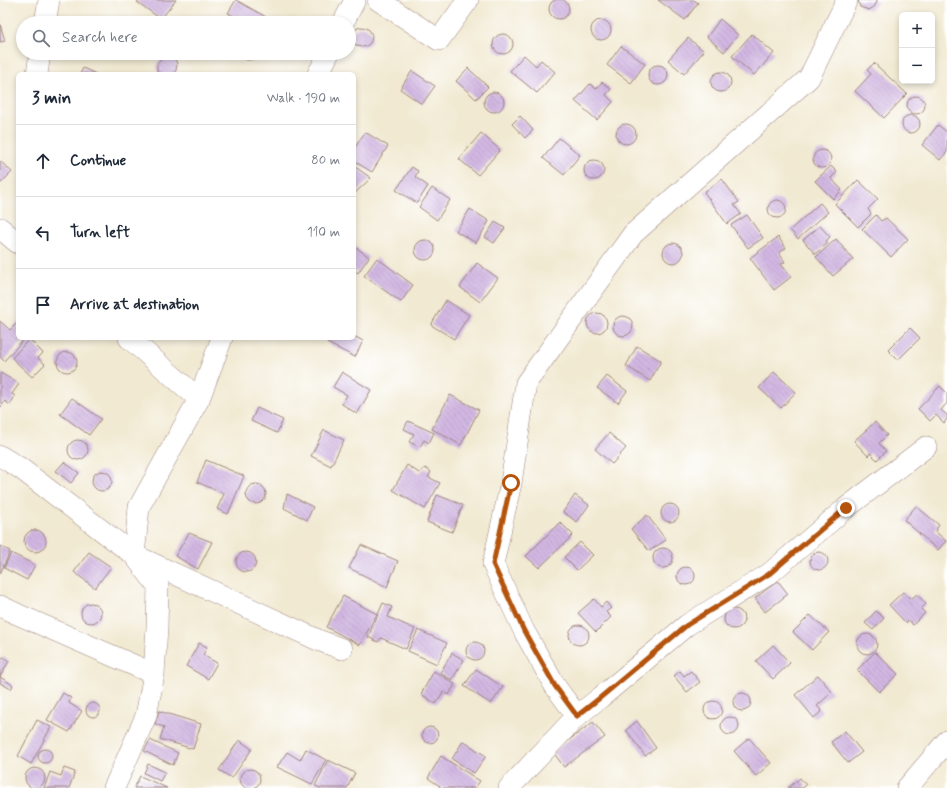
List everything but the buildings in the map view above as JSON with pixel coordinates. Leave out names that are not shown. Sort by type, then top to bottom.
[{"type":"street","points":[[46,16],[49,0]]},
{"type":"street","points":[[347,16],[355,0]]},
{"type":"street","points":[[378,0],[439,40],[468,0]]},
{"type":"street","points":[[577,716],[555,686],[524,631],[493,564],[511,483],[526,383],[633,234],[810,78],[847,0]]},
{"type":"street","points":[[37,72],[39,60]]},
{"type":"street","points":[[319,72],[325,60]]},
{"type":"street","points":[[0,228],[16,241]]},
{"type":"street","points":[[131,340],[199,399]]},
{"type":"street","points":[[114,788],[146,716],[154,674],[158,586],[134,555],[138,507],[199,399],[221,340]]},
{"type":"street","points":[[509,788],[577,716],[687,625],[769,574],[846,508],[926,447]]},
{"type":"street","points":[[0,456],[20,468],[134,555],[318,640],[342,649]]},
{"type":"street","points":[[0,606],[154,674]]},
{"type":"street","points":[[907,788],[947,741]]},
{"type":"route","points":[[511,483],[493,564],[524,631],[555,686],[577,716],[687,625],[769,574],[846,508]]}]
